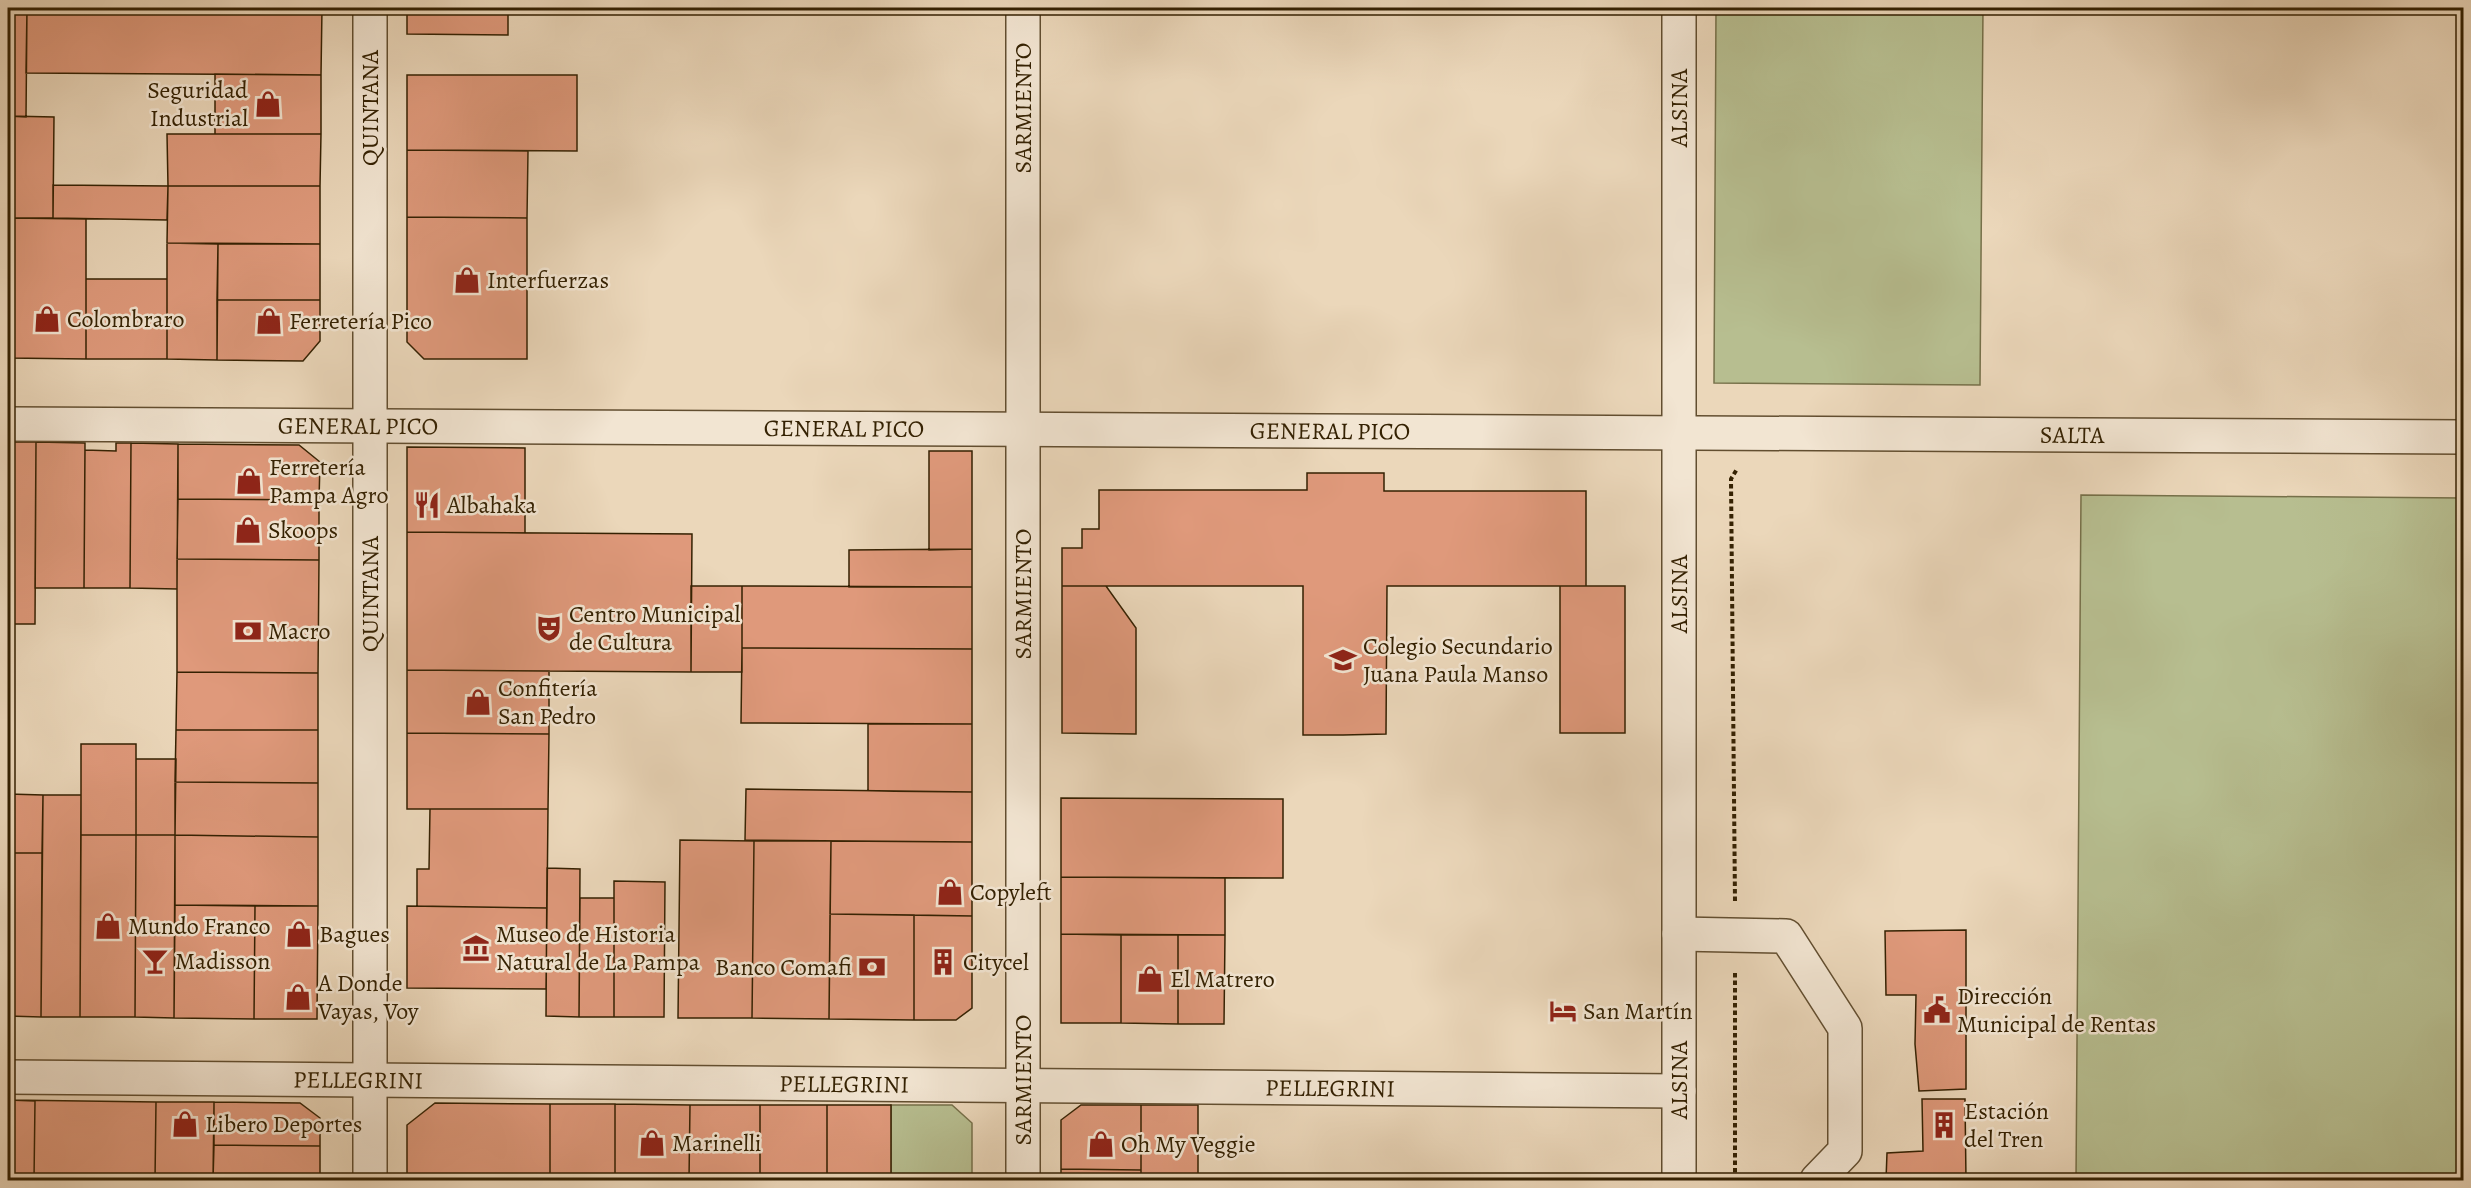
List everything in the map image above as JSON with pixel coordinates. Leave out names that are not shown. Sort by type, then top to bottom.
[{"type":"street","name":"QUINTANA","points":[[370,8],[370,1180]]},
{"type":"street","name":"SARMIENTO","points":[[1023,8],[1023,1180]]},
{"type":"street","name":"ALSINA","points":[[1678,8],[1679,1180]]},
{"type":"street","name":"GENERAL PICO","points":[[8,424],[1679,433]]},
{"type":"street","name":"SALTA","points":[[1679,433],[2463,437]]},
{"type":"street","points":[[1679,934],[1786,936],[1845,1028],[1845,1151],[1817,1180]]},
{"type":"street","name":"PELLEGRINI","points":[[8,1077],[1679,1091]]},
{"type":"path","points":[[1735,1180],[1731,479],[1742,462]]},
{"type":"green space","points":[[1716,8],[1983,8],[1980,385],[1714,383]]},
{"type":"green space","points":[[2081,495],[2463,498],[2463,1180],[2076,1180]]},
{"type":"green space","points":[[891,1105],[952,1105],[972,1123],[972,1180],[891,1180]]},
{"type":"building","points":[[8,8],[27,8],[26,117],[8,116]]},
{"type":"building","points":[[27,8],[322,8],[321,75],[26,73]]},
{"type":"building","points":[[407,8],[508,8],[508,35],[407,34]]},
{"type":"building","name":"Seguridad Industrial","points":[[215,74],[321,75],[321,134],[215,134]]},
{"type":"building","points":[[407,75],[577,75],[577,151],[407,150]]},
{"type":"building","points":[[8,116],[54,117],[53,218],[8,218]]},
{"type":"building","points":[[167,134],[321,134],[320,186],[168,186]]},
{"type":"building","points":[[407,150],[528,151],[527,218],[407,217]]},
{"type":"building","points":[[53,185],[168,186],[167,220],[53,218]]},
{"type":"building","points":[[168,186],[320,186],[320,244],[167,243]]},
{"type":"building","name":"Interfuerzas","points":[[407,217],[527,218],[527,359],[424,359],[407,342]]},
{"type":"building","name":"Colombraro","points":[[8,218],[86,219],[86,359],[8,358]]},
{"type":"building","points":[[167,243],[218,244],[217,360],[167,359]]},
{"type":"building","points":[[218,244],[320,244],[320,300],[217,300]]},
{"type":"building","points":[[86,279],[167,279],[167,359],[86,359]]},
{"type":"building","name":"Ferretería Pico","points":[[217,300],[320,300],[320,341],[303,361],[217,360]]},
{"type":"building","points":[[8,442],[36,442],[35,624],[8,624]]},
{"type":"building","points":[[36,442],[85,443],[84,588],[35,588]]},
{"type":"building","points":[[116,443],[131,443],[130,588],[84,588],[85,450],[116,451]]},
{"type":"building","points":[[131,443],[178,444],[177,589],[130,588]]},
{"type":"building","name":"Ferretería Pampa Agro","points":[[178,444],[299,445],[320,462],[319,500],[178,499]]},
{"type":"building","points":[[407,447],[525,448],[525,533],[407,532]]},
{"type":"building","points":[[929,451],[972,451],[972,549],[929,550]]},
{"type":"building","points":[[1307,473],[1384,473],[1384,491],[1586,491],[1586,586],[1387,586],[1386,734],[1303,735],[1303,586],[1062,586],[1062,548],[1082,548],[1082,529],[1099,529],[1099,490],[1307,490]]},
{"type":"building","name":"Skoops","points":[[178,499],[319,500],[319,560],[177,559]]},
{"type":"building","name":"Centro Municipal de Cultura","points":[[407,532],[692,534],[691,672],[407,670]]},
{"type":"building","points":[[972,549],[972,587],[849,587],[849,550]]},
{"type":"building","name":"Macro","points":[[177,559],[319,560],[318,673],[177,672]]},
{"type":"building","points":[[691,586],[742,586],[742,672],[691,672]]},
{"type":"building","points":[[742,586],[972,587],[972,649],[742,648]]},
{"type":"building","points":[[1062,586],[1106,586],[1136,628],[1136,734],[1062,733]]},
{"type":"building","points":[[1560,586],[1625,586],[1625,733],[1560,733]]},
{"type":"building","points":[[742,648],[972,649],[972,724],[741,723]]},
{"type":"building","name":"Confitería San Pedro","points":[[407,670],[549,671],[549,734],[407,733]]},
{"type":"building","points":[[177,672],[318,673],[318,730],[176,730]]},
{"type":"building","points":[[868,724],[972,724],[972,792],[868,791]]},
{"type":"building","points":[[176,730],[318,730],[318,783],[175,782]]},
{"type":"building","points":[[407,733],[549,734],[548,809],[407,809]]},
{"type":"building","points":[[81,744],[136,744],[136,835],[81,835]]},
{"type":"building","points":[[136,759],[176,759],[175,835],[136,835]]},
{"type":"building","points":[[175,782],[318,783],[318,837],[175,835]]},
{"type":"building","points":[[746,789],[972,792],[972,842],[745,840]]},
{"type":"building","points":[[8,794],[43,795],[42,853],[8,853]]},
{"type":"building","points":[[43,795],[81,795],[80,1017],[41,1017]]},
{"type":"building","points":[[1061,798],[1283,799],[1283,878],[1061,877]]},
{"type":"building","points":[[430,809],[548,809],[547,908],[417,906],[417,869],[429,869]]},
{"type":"building","name":"Mundo Franco","points":[[81,835],[136,835],[135,1017],[80,1017]]},
{"type":"building","name":"Madisson","points":[[136,835],[175,835],[174,1018],[135,1017]]},
{"type":"building","points":[[175,835],[318,837],[318,906],[175,905]]},
{"type":"building","points":[[680,840],[754,841],[752,1018],[678,1018]]},
{"type":"building","points":[[754,841],[831,841],[829,1019],[752,1018]]},
{"type":"building","points":[[831,841],[972,842],[972,916],[830,914]]},
{"type":"building","points":[[8,853],[42,853],[41,1017],[8,1016]]},
{"type":"building","points":[[547,868],[580,869],[579,1017],[546,1016]]},
{"type":"building","points":[[1061,877],[1225,878],[1225,935],[1061,934]]},
{"type":"building","points":[[614,881],[665,882],[664,1017],[614,1017]]},
{"type":"building","points":[[580,898],[614,898],[614,1017],[579,1017]]},
{"type":"building","points":[[175,905],[255,906],[254,1019],[174,1018]]},
{"type":"building","points":[[255,906],[318,906],[317,1019],[254,1019]]},
{"type":"building","name":"Museo de Historia Natural de La Pampa","points":[[407,906],[547,908],[546,989],[407,988]]},
{"type":"building","name":"Banco Comafi","points":[[830,914],[914,915],[914,1020],[829,1019]]},
{"type":"building","name":"Citycel","points":[[914,915],[972,916],[972,1008],[956,1020],[914,1020]]},
{"type":"building","points":[[1966,930],[1966,1089],[1919,1091],[1915,1044],[1916,995],[1886,995],[1885,931]]},
{"type":"building","points":[[1061,934],[1121,935],[1121,1023],[1061,1023]]},
{"type":"building","name":"El Matrero","points":[[1121,935],[1178,935],[1178,1024],[1121,1023]]},
{"type":"building","points":[[1178,935],[1225,935],[1224,1024],[1178,1024]]},
{"type":"building","name":"Estación del Tren","points":[[1922,1099],[1965,1099],[1966,1180],[1886,1180],[1887,1153],[1923,1151]]},
{"type":"building","points":[[8,1100],[156,1102],[155,1180],[8,1180]]},
{"type":"building","points":[[8,1100],[35,1101],[34,1180],[8,1180]]},
{"type":"building","name":"Libero Deportes","points":[[156,1102],[214,1102],[213,1180],[155,1180]]},
{"type":"building","points":[[214,1102],[300,1103],[320,1118],[320,1146],[214,1145]]},
{"type":"building","points":[[435,1103],[550,1104],[550,1180],[407,1180],[407,1125]]},
{"type":"building","points":[[550,1104],[615,1104],[615,1180],[550,1180]]},
{"type":"building","name":"Marinelli","points":[[615,1104],[690,1105],[689,1180],[615,1180]]},
{"type":"building","points":[[690,1105],[760,1105],[760,1180],[689,1180]]},
{"type":"building","points":[[760,1105],[827,1105],[827,1180],[760,1180]]},
{"type":"building","points":[[827,1105],[891,1105],[891,1180],[827,1180]]},
{"type":"building","name":"Oh My Veggie","points":[[1081,1105],[1141,1105],[1141,1170],[1061,1169],[1061,1120]]},
{"type":"building","points":[[1141,1105],[1198,1105],[1198,1180],[1141,1180]]},
{"type":"building","points":[[214,1145],[320,1146],[320,1180],[213,1180]]},
{"type":"building","points":[[1061,1169],[1141,1170],[1141,1180],[1061,1180]]},
{"type":"place","name":"Seguridad Industrial","points":[[268,104]]},
{"type":"place","name":"Interfuerzas","points":[[467,280]]},
{"type":"place","name":"Colombraro","points":[[47,319]]},
{"type":"place","name":"Ferretería Pico","points":[[269,321]]},
{"type":"place","name":"Ferretería Pampa Agro","points":[[249,481]]},
{"type":"place","name":"Albahaka","points":[[427,505]]},
{"type":"place","name":"Skoops","points":[[248,530]]},
{"type":"place","name":"Centro Municipal de Cultura","points":[[549,628]]},
{"type":"place","name":"Macro","points":[[248,631]]},
{"type":"place","name":"Colegio Secundario Juana Paula Manso","points":[[1343,660]]},
{"type":"place","name":"Confitería San Pedro","points":[[478,702]]},
{"type":"place","name":"Copyleft","points":[[950,892]]},
{"type":"place","name":"Mundo Franco","points":[[108,926]]},
{"type":"place","name":"Bagues","points":[[299,934]]},
{"type":"place","name":"Museo de Historia Natural de La Pampa","points":[[476,948]]},
{"type":"place","name":"Madisson","points":[[155,961]]},
{"type":"place","name":"Citycel","points":[[943,962]]},
{"type":"place","name":"Banco Comafi","points":[[872,967]]},
{"type":"place","name":"El Matrero","points":[[1150,979]]},
{"type":"place","name":"A Donde Vayas, Voy","points":[[298,997]]},
{"type":"place","name":"Dirección Municipal de Rentas","points":[[1937,1010]]},
{"type":"place","name":"San Martín","points":[[1563,1011]]},
{"type":"place","name":"Libero Deportes","points":[[185,1124]]},
{"type":"place","name":"Estación del Tren","points":[[1944,1125]]},
{"type":"place","name":"Marinelli","points":[[652,1143]]},
{"type":"place","name":"Oh My Veggie","points":[[1101,1144]]}]
